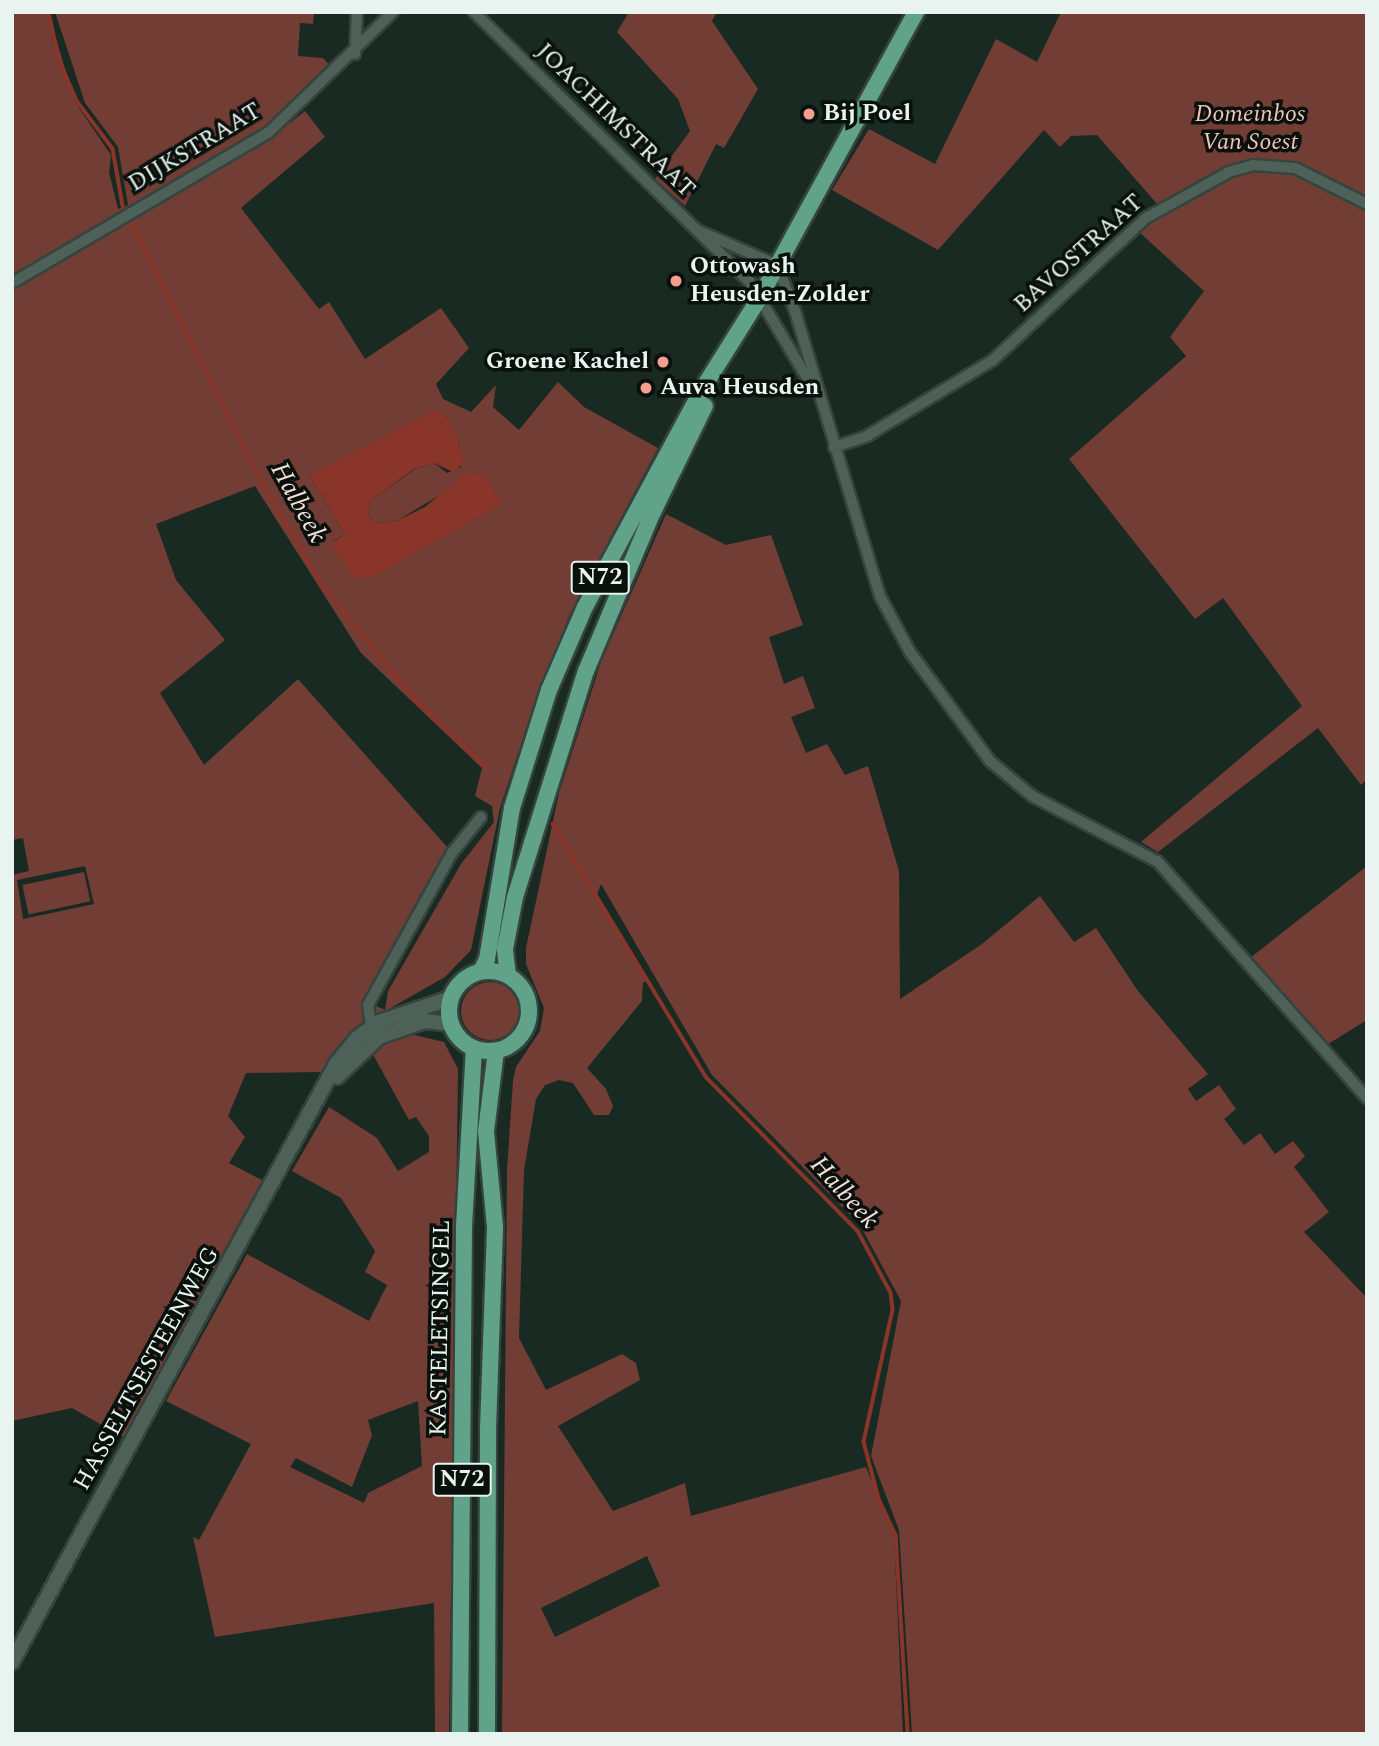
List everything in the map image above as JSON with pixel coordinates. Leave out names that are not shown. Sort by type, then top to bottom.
[{"type":"main road","name":"N72","points":[[481,971],[487,959],[512,807],[549,691],[610,556],[760,297],[916,12]]},
{"type":"main road","name":"N72","points":[[508,975],[505,949],[515,897],[586,671],[721,363]]},
{"type":"main road","points":[[451,998],[451,1024],[474,1048],[495,1051],[517,1040],[529,1017],[525,993],[508,975],[481,971]]},
{"type":"main road","name":"HASSELTSESTEENWEG","points":[[451,998],[458,985],[481,971]]},
{"type":"main road","name":"KASTELETSINGEL","points":[[460,1734],[464,1226],[474,1048]]},
{"type":"main road","name":"KASTELETSINGEL","points":[[487,1734],[488,1429],[495,1227],[486,1132],[495,1051]]},
{"type":"street","points":[[355,54],[356,12]]},
{"type":"street","name":"DIJKSTRAAT","points":[[12,283],[104,226],[268,133],[355,54],[393,12]]},
{"type":"street","name":"JOACHIMSTRAAT","points":[[474,12],[697,230],[760,297],[820,401]]},
{"type":"street","name":"BAVOSTRAAT","points":[[834,447],[867,436],[993,360],[1146,218],[1229,172],[1253,165],[1295,168],[1367,204]]},
{"type":"street","name":"JOACHIMSTRAAT","points":[[697,230],[777,265]]},
{"type":"street","points":[[777,265],[795,311],[867,559],[894,624],[990,761],[1032,796],[1158,862],[1367,1098]]},
{"type":"street","points":[[371,1028],[368,1005],[452,853],[481,817]]},
{"type":"street","name":"HASSELTSESTEENWEG","points":[[12,1662],[321,1098],[336,1064],[371,1028],[409,1009],[451,998]]},
{"type":"street","name":"HASSELTSESTEENWEG","points":[[321,1098],[361,1050],[379,1037],[425,1021],[451,1024]]},
{"type":"green space","points":[[12,12],[48,12],[75,102],[111,155],[109,172],[118,209],[128,205],[118,147],[85,103],[55,12],[314,12],[313,24],[300,23],[298,56],[323,58],[333,69],[282,113],[290,123],[305,111],[325,137],[241,208],[319,309],[329,302],[365,359],[441,308],[469,348],[436,384],[443,399],[471,412],[496,385],[493,407],[519,430],[558,382],[584,407],[658,448],[570,614],[538,693],[500,808],[471,950],[445,977],[366,1022],[321,1072],[246,1073],[228,1116],[245,1137],[229,1163],[262,1180],[123,1437],[72,1408],[12,1421],[12,875],[29,871],[23,838],[12,840]],"holes":[[[444,415],[459,442],[461,467],[447,473],[434,463],[415,469],[370,501],[368,517],[378,523],[398,520],[445,492],[501,504],[445,535],[334,541],[345,534],[309,475]],[[255,486],[361,653],[482,768],[475,796],[492,806],[494,822],[461,864],[388,991],[385,1010],[372,1004],[448,848],[298,679],[204,765],[160,693],[225,640],[176,580],[156,524]],[[85,866],[94,904],[23,919],[17,880]]]},
{"type":"green space","points":[[629,12],[717,12],[712,21],[758,89],[724,148],[716,144],[685,206],[655,179],[690,131],[678,99],[617,32]]},
{"type":"green space","name":"Domeinbos Van Soest","points":[[1061,12],[1367,12],[1367,779],[1361,785],[1318,728],[1158,852],[1141,842],[1302,706],[1223,598],[1195,619],[1069,459],[1186,356],[1170,337],[1204,291],[1139,232],[1165,213],[1097,135],[1071,136],[1060,147],[1044,130],[938,250],[832,190],[869,129],[935,164],[996,39],[1037,62]]},
{"type":"green space","points":[[666,514],[726,545],[771,535],[803,625],[769,637],[784,684],[803,676],[815,708],[791,717],[806,753],[827,744],[845,775],[868,766],[899,871],[900,999],[982,944],[1040,896],[1074,942],[1096,928],[1138,991],[1208,1074],[1188,1089],[1196,1101],[1219,1085],[1236,1109],[1224,1119],[1244,1145],[1260,1133],[1275,1154],[1293,1141],[1305,1156],[1294,1167],[1329,1212],[1304,1232],[1367,1298],[1367,1734],[912,1734],[899,1530],[871,1456],[901,1301],[860,1225],[712,1075],[601,884],[597,895],[647,980],[643,983],[642,1001],[587,1068],[606,1089],[613,1106],[609,1115],[594,1115],[573,1083],[559,1080],[545,1085],[536,1099],[524,1170],[519,1338],[546,1390],[622,1354],[636,1363],[640,1380],[558,1426],[613,1511],[685,1483],[691,1516],[866,1467],[894,1537],[903,1734],[502,1734],[507,1169],[513,1081],[516,1067],[540,1031],[544,1008],[526,964],[526,948],[559,793],[601,662]],"holes":[[[647,1556],[660,1586],[555,1637],[541,1608]]]},
{"type":"green space","points":[[1367,866],[1367,1020],[1325,1046],[1250,958]]},
{"type":"green space","points":[[84,872],[90,901],[29,914],[22,885]]},
{"type":"green space","points":[[484,982],[496,982],[511,990],[519,1005],[519,1017],[511,1032],[496,1040],[484,1040],[469,1032],[461,1017],[461,1005],[469,990]]},
{"type":"green space","points":[[414,1035],[444,1042],[458,1069],[449,1734],[435,1734],[434,1603],[215,1637],[193,1537],[199,1540],[251,1444],[166,1401],[247,1254],[369,1321],[387,1285],[365,1272],[375,1251],[341,1198],[292,1171],[329,1107],[377,1138],[398,1171],[429,1152],[429,1136],[416,1117],[409,1120],[371,1051],[394,1039]],"holes":[[[418,1401],[422,1466],[368,1493],[364,1503],[290,1467],[296,1458],[352,1487],[372,1435],[368,1420]]]},
{"type":"shaded area","points":[[435,410],[444,415],[457,436],[464,463],[453,472],[434,463],[414,469],[370,501],[368,517],[378,523],[398,520],[425,507],[467,472],[485,475],[502,504],[374,576],[354,578],[331,544],[345,534],[309,475]]},
{"type":"waterway","name":"Halbeek","points":[[49,12],[59,59],[77,101],[113,149],[123,206]]},
{"type":"waterway","name":"Halbeek","points":[[131,221],[265,487],[320,582],[418,703],[486,766]]},
{"type":"waterway","name":"Halbeek","points":[[553,824],[706,1077],[858,1231],[891,1293],[893,1310],[864,1442],[879,1499],[896,1535],[908,1734]]},
{"type":"place","name":"Bij Poel","points":[[809,114]]},
{"type":"place","name":"Ottowash Heusden-Zolder","points":[[676,281]]},
{"type":"place","name":"Groene Kachel","points":[[663,362]]},
{"type":"place","name":"Auva Heusden","points":[[646,388]]}]
